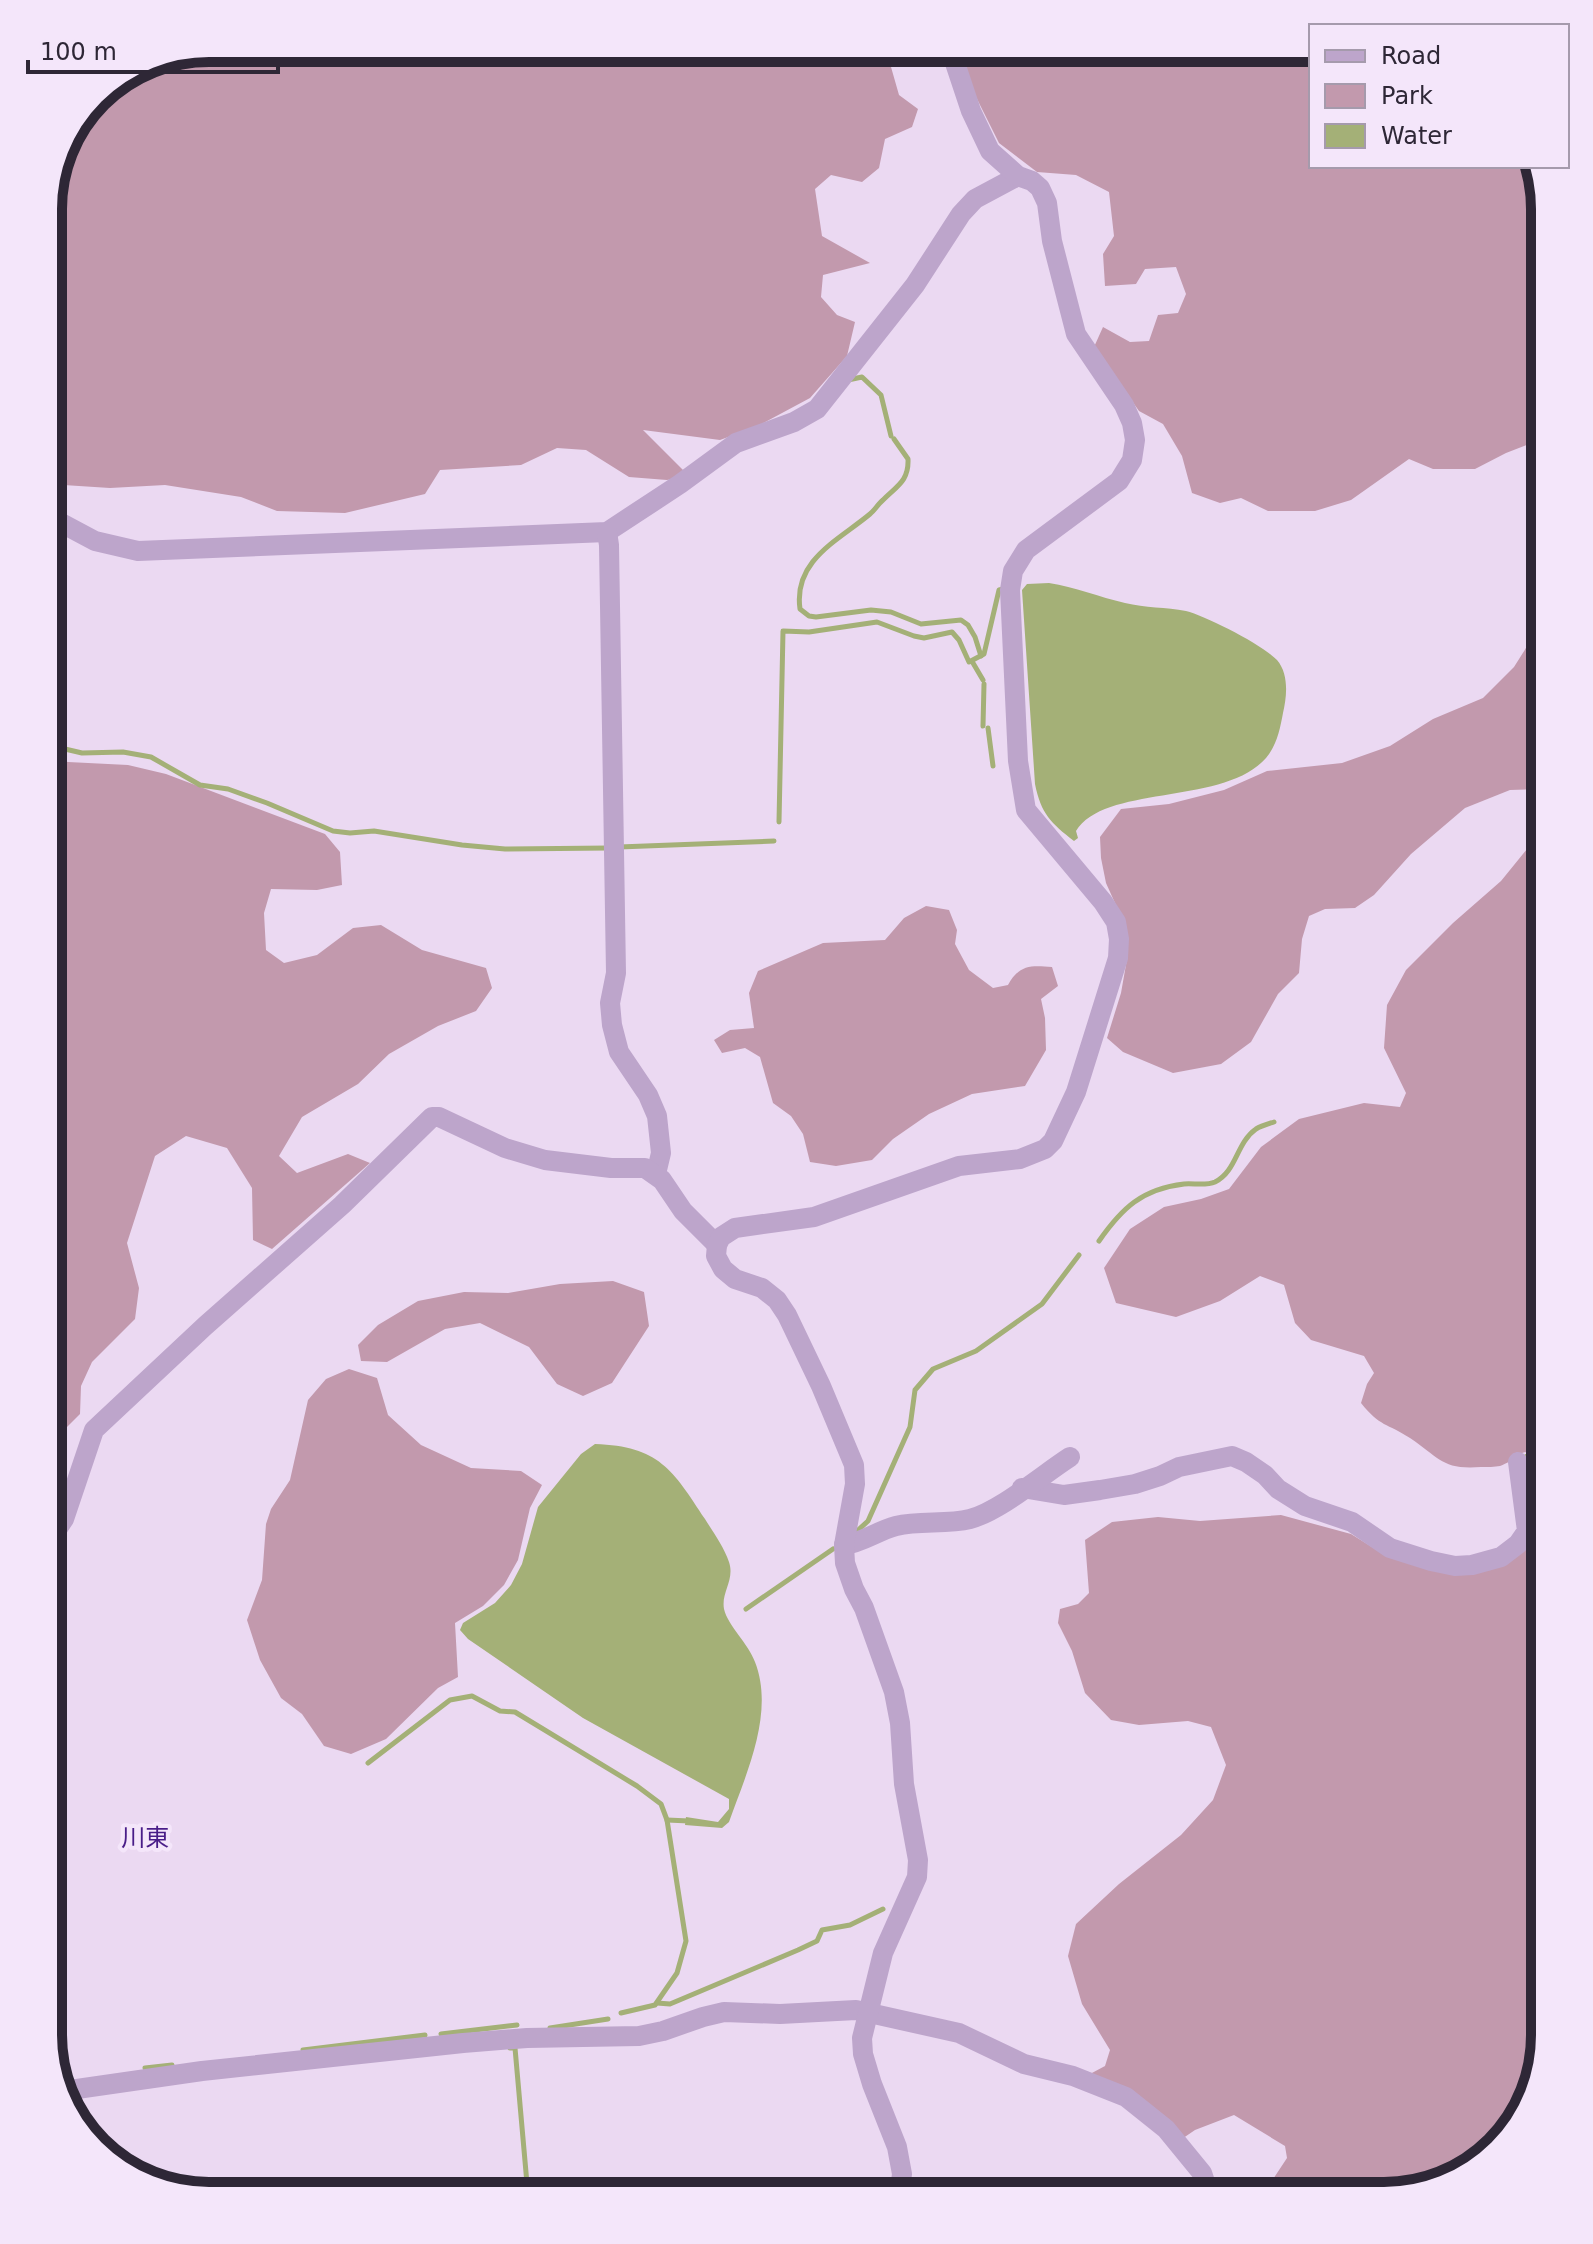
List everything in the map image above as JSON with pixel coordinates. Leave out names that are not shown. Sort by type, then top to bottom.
[{"type":"street","points":[[901,2182],[897,2147],[863,2054],[862,2038],[883,1953],[917,1877],[918,1860],[904,1784],[900,1723],[894,1692],[845,1563],[844,1545],[855,1484],[854,1465],[849,1447],[801,1343],[777,1300],[762,1288],[735,1279],[723,1269],[716,1256],[721,1237],[735,1228],[814,1217],[959,1166],[1020,1159],[1045,1149],[1053,1141],[1076,1092],[1118,958],[1116,922],[1026,810],[1018,761],[1010,590],[1013,571],[1026,550],[1127,472],[1135,440],[1124,405],[1076,334],[1049,228],[1047,203],[1040,188],[1018,176],[990,151],[955,62]]},
{"type":"street","points":[[62,523],[95,541],[138,551],[607,532],[736,443],[794,422],[817,409],[915,285],[961,214],[975,199],[1018,176]]},
{"type":"street","points":[[607,532],[616,973],[610,1003],[619,1052],[648,1095],[657,1116],[661,1153],[656,1174]]},
{"type":"street","points":[[62,1522],[94,1430],[248,1287],[342,1205],[432,1117],[439,1117],[505,1148],[545,1160],[611,1168],[645,1168],[656,1174],[683,1211],[717,1245]]},
{"type":"street","points":[[1022,1488],[1064,1495],[1100,1490],[1135,1484],[1179,1467],[1232,1456],[1238,1451],[1254,1451]]},
{"type":"street","points":[[1232,1456],[1265,1475],[1278,1489],[1305,1506],[1352,1522],[1390,1548],[1455,1566],[1501,1557],[1518,1544],[1527,1531],[1518,1462]]},
{"type":"street","points":[[844,1545],[855,1544],[880,1531],[901,1525],[971,1519],[989,1511],[1070,1457]]},
{"type":"street","points":[[73,2090],[202,2071],[463,2043],[527,2038],[639,2036],[724,2012],[780,2014],[838,2010],[867,2013],[959,2033],[1024,2064],[1073,2076],[1126,2097],[1166,2129],[1202,2173],[1205,2182]]},
{"type":"green space","points":[[209,62],[890,62],[899,95],[918,109],[912,127],[885,139],[879,168],[862,182],[831,175],[815,189],[822,236],[870,263],[823,275],[821,297],[837,315],[855,322],[847,356],[810,398],[758,426],[720,440],[643,430],[689,476],[667,480],[629,477],[586,450],[557,448],[521,465],[440,470],[425,494],[345,513],[277,511],[241,497],[165,485],[110,488],[62,485],[62,199],[73,153],[92,119],[112,98],[144,77],[171,67]]},
{"type":"green space","points":[[964,62],[1309,62],[1309,168],[1525,168],[1531,209],[1531,443],[1475,469],[1433,469],[1409,459],[1351,500],[1315,511],[1268,511],[1241,498],[1220,503],[1192,493],[1182,456],[1163,424],[1139,411],[1094,347],[1103,327],[1130,342],[1149,341],[1158,315],[1178,313],[1186,294],[1176,267],[1145,269],[1136,284],[1105,286],[1103,254],[1114,236],[1109,192],[1076,175],[1037,172],[999,143],[976,97]]},
{"type":"green space","points":[[1531,640],[1531,789],[1510,790],[1465,808],[1411,854],[1374,895],[1355,908],[1325,909],[1309,916],[1302,939],[1299,973],[1278,994],[1251,1042],[1221,1064],[1173,1073],[1123,1052],[1107,1038],[1121,993],[1127,959],[1123,921],[1106,883],[1100,837],[1121,809],[1169,804],[1224,790],[1267,771],[1342,763],[1390,746],[1433,719],[1483,698],[1514,667]]},
{"type":"green space","points":[[62,760],[128,765],[166,774],[325,834],[340,852],[342,885],[317,890],[271,889],[264,913],[266,950],[284,963],[317,955],[353,928],[381,925],[422,950],[486,968],[492,988],[476,1011],[438,1026],[389,1054],[358,1084],[302,1117],[279,1156],[297,1173],[348,1154],[370,1163],[272,1249],[253,1240],[252,1188],[227,1148],[186,1136],[155,1156],[127,1243],[139,1288],[135,1319],[92,1362],[81,1386],[80,1414],[62,1432]]},
{"type":"green space","points":[[1531,844],[1531,1452],[1498,1466],[1458,1467],[1442,1461],[1368,1411],[1361,1403],[1374,1373],[1364,1356],[1311,1340],[1295,1323],[1284,1285],[1260,1276],[1220,1301],[1176,1317],[1116,1303],[1104,1268],[1130,1229],[1164,1207],[1229,1189],[1261,1147],[1299,1119],[1364,1103],[1400,1107],[1406,1093],[1384,1048],[1387,1005],[1406,970],[1501,881]]},
{"type":"green space","points":[[926,906],[949,910],[957,930],[955,944],[969,970],[993,988],[1008,985],[1016,973],[1026,968],[1052,967],[1058,986],[1041,999],[1046,1050],[1025,1086],[972,1094],[929,1114],[893,1139],[872,1160],[836,1166],[810,1162],[803,1134],[791,1116],[773,1103],[760,1057],[745,1048],[722,1053],[714,1040],[730,1030],[754,1028],[749,993],[758,971],[823,943],[885,940],[904,918]]},
{"type":"green space","points":[[613,1281],[644,1292],[649,1326],[612,1383],[583,1396],[557,1384],[529,1347],[480,1323],[445,1329],[387,1362],[361,1361],[358,1345],[378,1325],[418,1301],[464,1292],[508,1293],[560,1284]]},
{"type":"green space","points":[[349,1369],[377,1378],[388,1415],[421,1445],[471,1468],[521,1471],[542,1485],[530,1508],[518,1560],[504,1585],[483,1606],[455,1623],[458,1677],[438,1688],[386,1739],[351,1754],[324,1746],[302,1714],[281,1698],[260,1660],[247,1620],[262,1580],[266,1524],[271,1509],[290,1480],[308,1400],[326,1379]]},
{"type":"green space","points":[[1281,1515],[1351,1534],[1380,1552],[1426,1569],[1531,1540],[1530,2054],[1520,2091],[1501,2125],[1474,2152],[1440,2171],[1403,2181],[1271,2182],[1287,2158],[1285,2146],[1234,2115],[1195,2130],[1173,2145],[1090,2074],[1105,2066],[1110,2050],[1082,2004],[1068,1956],[1076,1924],[1119,1884],[1181,1835],[1213,1800],[1226,1765],[1211,1727],[1188,1721],[1139,1725],[1111,1720],[1085,1693],[1072,1651],[1058,1623],[1060,1609],[1078,1604],[1089,1593],[1085,1540],[1112,1522],[1158,1517],[1200,1521]]},
{"type":"water","points":[[1049,583],[1133,605],[1186,611],[1234,632],[1270,654],[1284,672],[1286,692],[1278,737],[1266,758],[1247,773],[1223,783],[1112,807],[1091,816],[1076,831],[1078,838],[1074,841],[1066,835],[1044,810],[1035,784],[1022,590],[1027,584]]},
{"type":"water","points":[[595,1444],[635,1450],[662,1464],[694,1502],[729,1562],[724,1609],[755,1662],[762,1702],[750,1764],[729,1822],[722,1828],[685,1825],[686,1817],[718,1822],[729,1809],[729,1799],[583,1718],[468,1639],[460,1630],[463,1623],[495,1603],[511,1585],[522,1564],[538,1507],[581,1454]]},
{"type":"water","points":[[1525,1454],[1531,1455],[1531,1504],[1523,1459]]},
{"type":"waterway","points":[[848,380],[862,377],[881,395],[891,436]]},
{"type":"waterway","points":[[894,439],[908,459],[904,478],[872,512],[811,564],[800,592],[800,609],[816,617],[871,610],[891,612],[921,624],[961,620],[975,637],[981,656]]},
{"type":"waterway","points":[[779,822],[783,631],[809,632],[877,622],[924,638],[952,632],[969,662],[984,654],[999,590],[1003,589]]},
{"type":"waterway","points":[[973,663],[983,680]]},
{"type":"waterway","points":[[983,726],[984,684]]},
{"type":"waterway","points":[[988,728],[993,766]]},
{"type":"waterway","points":[[62,748],[82,753],[123,752],[151,757],[200,785],[228,789],[333,831],[374,831],[505,849],[609,848]]},
{"type":"waterway","points":[[619,847],[774,841]]},
{"type":"waterway","points":[[1099,1241],[1125,1210],[1156,1190],[1215,1182],[1228,1171],[1249,1135],[1274,1122]]},
{"type":"waterway","points":[[856,1532],[868,1521],[910,1427],[915,1390],[933,1369],[976,1351],[1042,1304],[1079,1255]]},
{"type":"waterway","points":[[746,1609],[833,1549]]},
{"type":"waterway","points":[[368,1763],[450,1700],[472,1696],[500,1711],[515,1712],[637,1786],[661,1804],[667,1820],[686,1941],[677,1973],[655,2005],[621,2013]]},
{"type":"waterway","points":[[667,1820],[689,1821]]},
{"type":"waterway","points":[[657,2003],[670,2004],[817,1941],[822,1930],[850,1925],[883,1909]]},
{"type":"waterway","points":[[550,2028],[608,2019]]},
{"type":"waterway","points":[[441,2034],[517,2025]]},
{"type":"waterway","points":[[303,2050],[425,2035]]},
{"type":"waterway","points":[[510,2048],[515,2048],[527,2182]]},
{"type":"waterway","points":[[145,2068],[172,2065]]},
{"type":"district","name":"川東","points":[[145,1838]]}]
